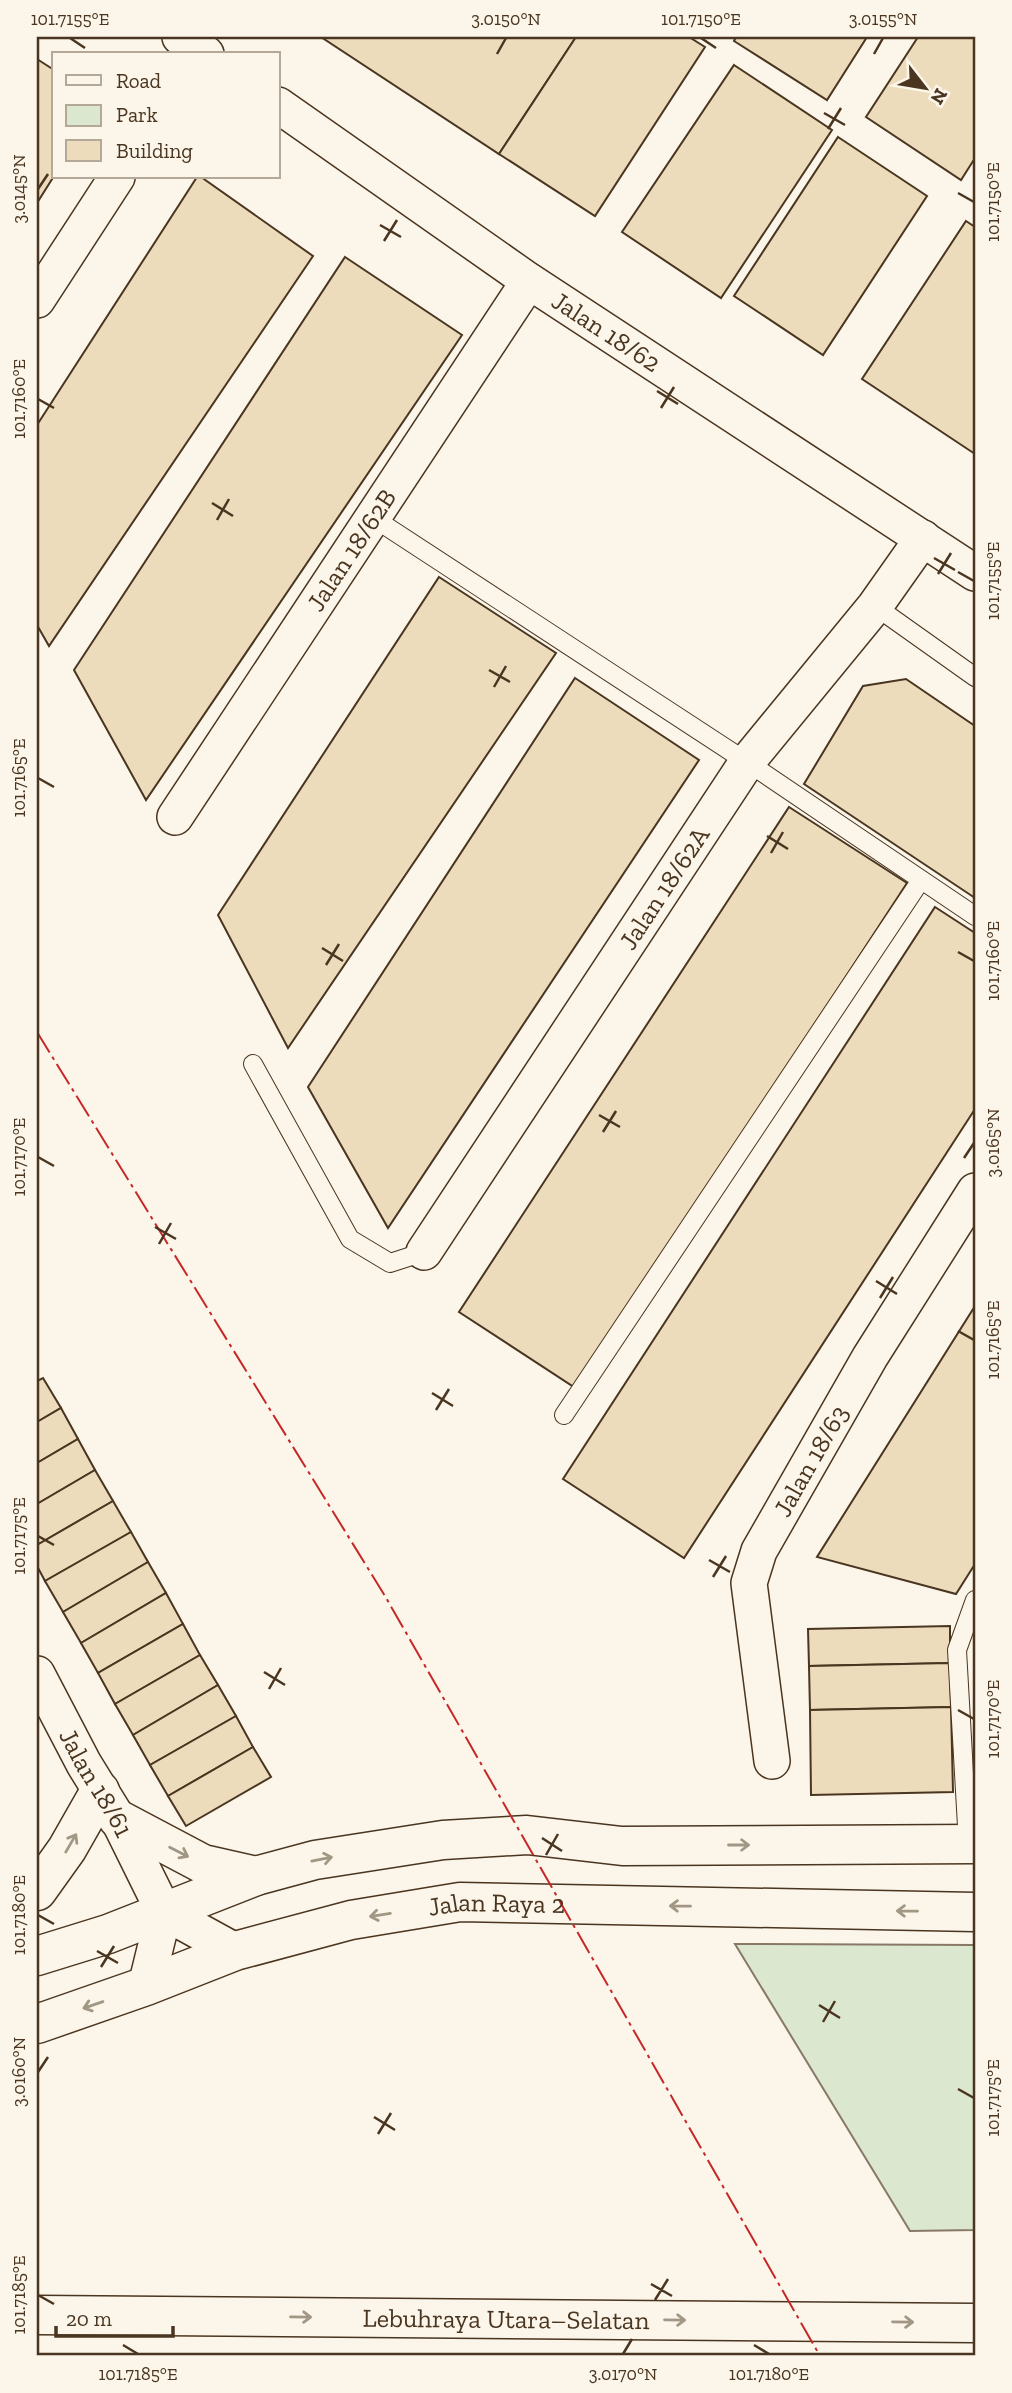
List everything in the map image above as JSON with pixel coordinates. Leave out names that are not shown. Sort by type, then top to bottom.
[{"type":"main road","points":[[37,1891],[67,1849],[109,1805],[203,1864],[256,1876]]},
{"type":"main road","points":[[37,1956],[108,1934],[160,1903],[315,1860],[443,1840],[515,1836],[622,1846],[972,1844]]},
{"type":"main road","name":"Jalan Raya 2","points":[[37,2024],[235,1951],[351,1920],[460,1902],[975,1912]]},
{"type":"main road","name":"Lebuhraya Utara–Selatan","points":[[37,2315],[975,2323]]},
{"type":"street","name":"Jalan 18/62","points":[[280,106],[528,281],[975,573]]},
{"type":"street","points":[[37,300],[116,178]]},
{"type":"street","name":"Jalan 18/62B","points":[[174,817],[528,281]]},
{"type":"street","name":"Jalan 18/62A","points":[[424,1252],[747,762],[875,606],[923,538]]},
{"type":"street","name":"Jalan 18/63","points":[[772,1761],[749,1583],[759,1550],[870,1357],[975,1191]]},
{"type":"street","name":"Jalan 18/61","points":[[39,1685],[109,1805],[160,1903]]},
{"type":"street","points":[[146,1986],[160,1903],[235,1951]]},
{"type":"lane","points":[[372,517],[747,762],[975,916]]},
{"type":"lane","points":[[875,606],[975,677]]},
{"type":"lane","points":[[564,1415],[921,880]]},
{"type":"lane","points":[[253,1065],[350,1239],[390,1263],[424,1252]]},
{"type":"lane","points":[[972,1844],[957,1650],[975,1600]]},
{"type":"green space","points":[[735,1944],[975,1945],[975,2230],[910,2231]]},
{"type":"building","points":[[321,37],[576,37],[499,154]]},
{"type":"building","points":[[576,37],[689,37],[705,47],[595,216],[499,154]]},
{"type":"building","points":[[736,37],[867,37],[827,100],[734,41]]},
{"type":"building","points":[[918,37],[975,37],[975,158],[961,180],[866,117]]},
{"type":"building","points":[[37,59],[52,69],[53,178],[37,203]]},
{"type":"building","points":[[734,65],[832,130],[721,298],[622,232]]},
{"type":"building","points":[[838,137],[927,196],[823,355],[734,296]]},
{"type":"building","points":[[196,178],[202,178],[313,256],[49,646],[37,625],[37,425]]},
{"type":"building","points":[[966,221],[975,227],[975,454],[862,379]]},
{"type":"building","points":[[345,257],[462,335],[146,800],[74,670]]},
{"type":"building","points":[[439,577],[556,653],[288,1048],[218,915]]},
{"type":"building","points":[[575,678],[699,760],[388,1228],[308,1087]]},
{"type":"building","points":[[906,679],[975,726],[975,898],[804,784],[863,686]]},
{"type":"building","points":[[789,807],[907,883],[577,1389],[459,1312]]},
{"type":"building","points":[[935,907],[975,933],[975,1109],[684,1558],[563,1479]]},
{"type":"building","points":[[975,1306],[975,1564],[956,1594],[817,1557]]},
{"type":"building","points":[[43,1378],[61,1408],[37,1422],[37,1381]]},
{"type":"building","points":[[61,1408],[78,1439],[37,1463],[37,1422]]},
{"type":"building","points":[[78,1439],[95,1470],[37,1504],[37,1463]]},
{"type":"building","points":[[95,1470],[113,1501],[37,1545],[37,1504]]},
{"type":"building","points":[[113,1501],[131,1532],[45,1581],[37,1566],[37,1545]]},
{"type":"building","points":[[131,1532],[148,1562],[63,1612],[45,1581]]},
{"type":"building","points":[[148,1562],[166,1593],[81,1643],[63,1612]]},
{"type":"building","points":[[166,1593],[183,1624],[98,1673],[81,1643]]},
{"type":"building","points":[[183,1624],[200,1655],[115,1704],[98,1673]]},
{"type":"building","points":[[950,1626],[950,1663],[809,1666],[808,1629]]},
{"type":"building","points":[[200,1655],[218,1685],[133,1735],[115,1704]]},
{"type":"building","points":[[950,1663],[951,1707],[810,1710],[809,1666]]},
{"type":"building","points":[[218,1685],[236,1716],[150,1765],[133,1735]]},
{"type":"building","points":[[951,1707],[953,1792],[811,1795],[810,1710]]},
{"type":"building","points":[[236,1716],[253,1747],[168,1796],[150,1765]]},
{"type":"building","points":[[253,1747],[271,1777],[186,1826],[168,1796]]},
{"type":"power","points":[[37,1032],[385,1596],[820,2356]]}]
